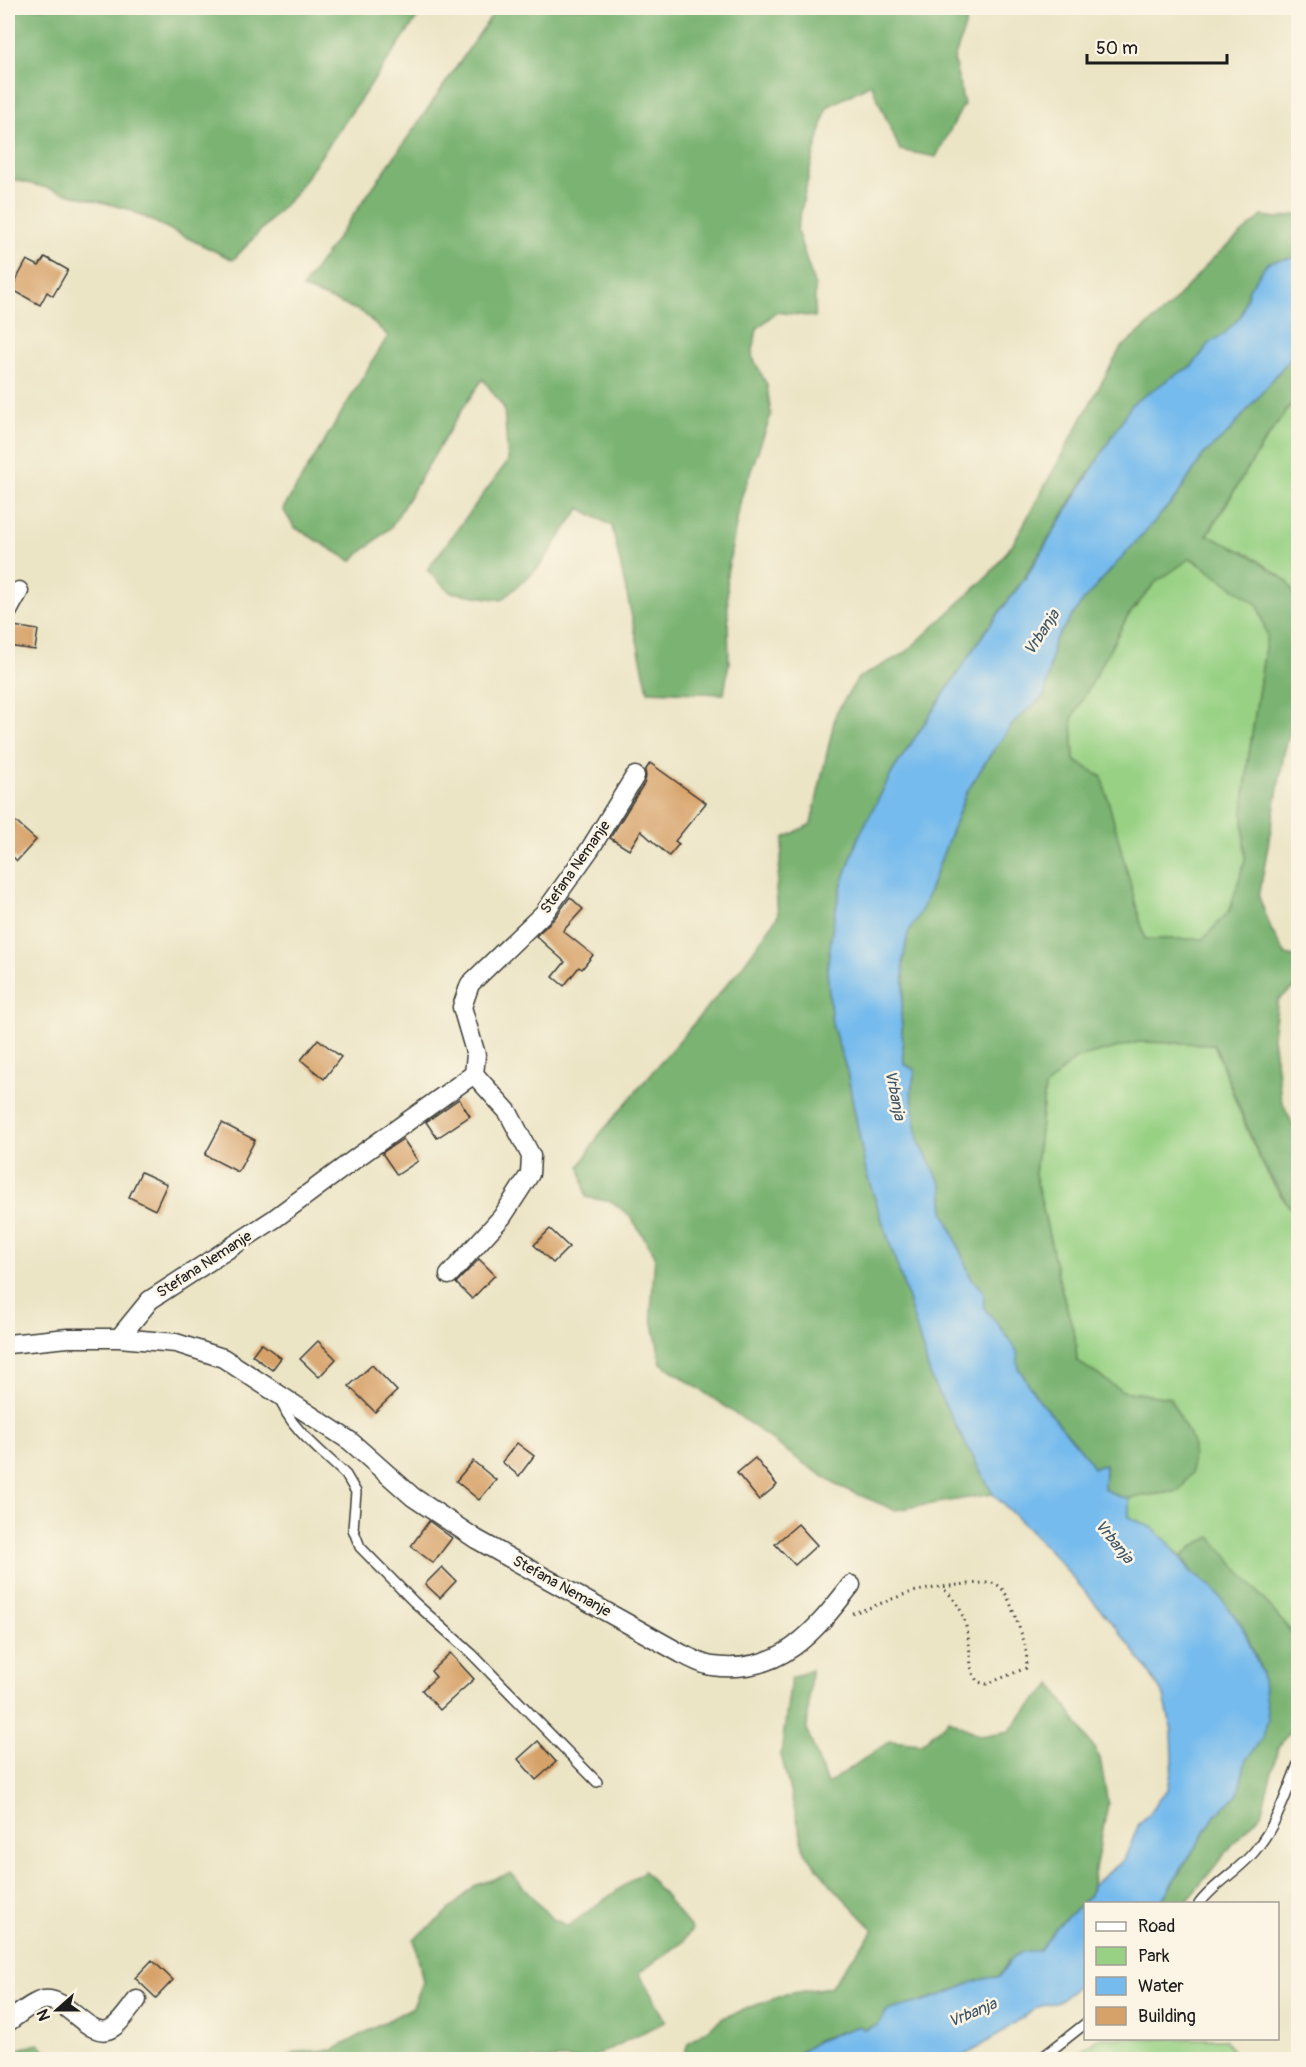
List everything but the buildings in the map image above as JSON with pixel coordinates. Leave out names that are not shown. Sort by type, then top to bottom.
[{"type":"street","points":[[8,611],[19,591]]},
{"type":"street","name":"Stefana Nemanje","points":[[118,1338],[150,1300],[274,1219],[474,1074],[476,1054],[462,1007],[470,984],[545,912],[590,849],[635,777]]},
{"type":"street","points":[[449,1275],[502,1217],[530,1174],[531,1156],[508,1112],[474,1074]]},
{"type":"street","name":"Stefana Nemanje","points":[[8,1344],[68,1338],[118,1338],[176,1343],[223,1358],[350,1441],[413,1497],[476,1539],[682,1654],[710,1666],[756,1666],[791,1650],[824,1618],[851,1585]]},
{"type":"street","points":[[8,2022],[34,2004],[42,2000],[50,2000],[61,2004],[90,2027],[104,2030],[112,2028],[137,2000]]},
{"type":"lane","points":[[280,1394],[283,1406],[291,1419],[352,1483],[356,1492],[353,1529],[360,1547],[414,1602],[472,1654],[597,1782]]},
{"type":"lane","points":[[1201,1902],[1253,1853],[1268,1832],[1280,1812],[1299,1764]]},
{"type":"lane","points":[[1039,2060],[1084,2025]]},
{"type":"path","points":[[824,1618],[855,1612],[912,1592],[942,1588],[988,1582],[997,1584],[1008,1597],[1023,1640],[1028,1659],[1026,1668],[987,1684],[978,1682],[971,1666],[969,1638],[964,1616],[952,1595],[942,1588]]},
{"type":"green space","points":[[8,8],[424,8],[294,195],[233,260],[128,209],[8,178]]},
{"type":"green space","points":[[497,8],[971,8],[954,60],[964,104],[936,157],[900,150],[871,84],[827,107],[811,165],[797,230],[815,287],[815,317],[776,312],[757,329],[752,356],[767,385],[771,415],[741,498],[727,574],[729,663],[724,694],[648,691],[612,526],[580,508],[539,567],[502,600],[450,592],[427,570],[508,461],[504,408],[483,379],[464,406],[391,527],[351,561],[294,527],[283,509],[388,336],[362,312],[302,288]]},
{"type":"green space","points":[[1298,214],[1298,257],[1268,263],[1249,289],[1241,316],[1225,333],[1210,343],[1192,366],[1162,385],[1087,475],[1025,577],[985,632],[893,771],[859,837],[842,884],[834,917],[827,969],[832,1024],[847,1071],[866,1172],[904,1286],[932,1381],[993,1494],[895,1510],[838,1486],[661,1363],[651,1313],[655,1255],[631,1217],[612,1202],[586,1197],[580,1166],[599,1135],[741,968],[778,916],[776,889],[784,838],[811,824],[836,713],[858,678],[905,653],[989,575],[1014,542],[1120,349],[1169,307],[1212,259],[1262,216],[1279,218]]},
{"type":"green space","points":[[1298,349],[1298,394],[1261,447],[1207,535],[1250,555],[1288,582],[1298,603],[1298,701],[1284,754],[1259,897],[1271,929],[1286,955],[1298,958],[1298,985],[1278,1000],[1273,1037],[1281,1099],[1298,1136],[1298,1216],[1290,1208],[1260,1159],[1214,1044],[1138,1042],[1075,1059],[1045,1087],[1035,1174],[1060,1284],[1075,1336],[1077,1361],[1122,1391],[1170,1398],[1193,1443],[1192,1473],[1179,1491],[1129,1498],[1120,1497],[1104,1489],[1105,1465],[1093,1468],[1086,1456],[1036,1396],[1019,1369],[1016,1350],[984,1308],[983,1292],[971,1278],[944,1211],[942,1186],[918,1140],[911,1092],[915,1070],[904,1064],[901,1014],[904,987],[903,960],[908,933],[923,907],[966,793],[1015,721],[1045,695],[1054,641],[1083,601],[1177,496],[1203,455],[1229,432]],"holes":[[[1191,558],[1258,605],[1267,635],[1248,761],[1243,814],[1245,860],[1230,910],[1203,939],[1145,939],[1102,777],[1074,760],[1072,719],[1128,616],[1155,583]]]},
{"type":"green space","points":[[1298,394],[1298,603],[1288,582],[1250,555],[1207,536],[1261,447]]},
{"type":"green space","points":[[1190,558],[1258,605],[1267,635],[1248,761],[1243,814],[1245,860],[1230,910],[1203,940],[1145,939],[1134,899],[1074,760],[1072,719],[1128,616],[1154,583]]},
{"type":"green space","points":[[1138,1042],[1214,1044],[1260,1159],[1284,1200],[1298,1216],[1298,1632],[1293,1633],[1269,1607],[1194,1545],[1182,1557],[1152,1528],[1129,1517],[1129,1498],[1179,1491],[1170,1398],[1122,1391],[1077,1361],[1075,1336],[1060,1284],[1035,1174],[1045,1087],[1075,1058]]},
{"type":"green space","points":[[1211,1537],[1292,1633],[1298,1632],[1298,1719],[1278,1748],[1261,1814],[1233,1844],[1186,1902],[1161,1902],[1214,1817],[1238,1794],[1246,1760],[1263,1737],[1262,1674],[1257,1659],[1242,1626],[1212,1587],[1193,1574],[1182,1557],[1194,1545]]},
{"type":"green space","points":[[811,1670],[807,1730],[827,1784],[890,1741],[921,1744],[949,1720],[981,1736],[1009,1731],[1052,1684],[1100,1758],[1108,1804],[1090,1895],[1056,1928],[1039,1951],[1009,1960],[999,1977],[980,1980],[935,1998],[887,2011],[878,2025],[864,2030],[859,2026],[817,2040],[788,2059],[683,2060],[688,2043],[725,2017],[786,1994],[830,1987],[874,1930],[832,1886],[805,1852],[781,1755],[791,1678]]},
{"type":"green space","points":[[644,1871],[692,1929],[683,1942],[639,1973],[666,2021],[589,2059],[285,2059],[296,2052],[333,2050],[413,2007],[423,1982],[414,1939],[443,1916],[474,1886],[511,1873],[552,1919],[568,1926]]},
{"type":"green space","points":[[1095,2040],[1226,2040],[1237,2059],[1068,2059]]},
{"type":"green space","points":[[38,2044],[55,2059],[8,2059],[8,2052]]},
{"type":"water","name":"Vrbanja","points":[[1298,257],[1298,349],[1229,432],[1203,455],[1177,496],[1083,601],[1054,641],[1045,695],[1015,721],[966,793],[923,907],[908,933],[903,960],[904,987],[901,1014],[904,1064],[915,1070],[911,1092],[918,1140],[942,1186],[944,1211],[971,1278],[984,1292],[984,1308],[1017,1351],[1019,1369],[1036,1396],[1086,1456],[1093,1468],[1105,1465],[1104,1489],[1120,1497],[1129,1498],[1129,1517],[1152,1528],[1168,1542],[1193,1574],[1212,1587],[1242,1626],[1262,1674],[1268,1719],[1263,1737],[1246,1760],[1238,1794],[1214,1817],[1161,1902],[1084,1902],[1084,1979],[1062,2000],[1038,2007],[978,2048],[957,2059],[788,2059],[817,2041],[859,2026],[865,2030],[878,2025],[887,2011],[935,1997],[980,1980],[999,1977],[1014,1956],[1024,1952],[1039,1951],[1056,1928],[1090,1895],[1092,1886],[1124,1860],[1139,1824],[1168,1789],[1173,1761],[1172,1731],[1164,1696],[1118,1630],[1050,1551],[993,1494],[932,1381],[904,1286],[866,1172],[847,1071],[832,1024],[827,969],[834,917],[842,884],[859,836],[893,771],[985,632],[1026,577],[1132,404],[1192,366],[1210,343],[1225,333],[1241,316],[1249,289],[1268,262]]}]
